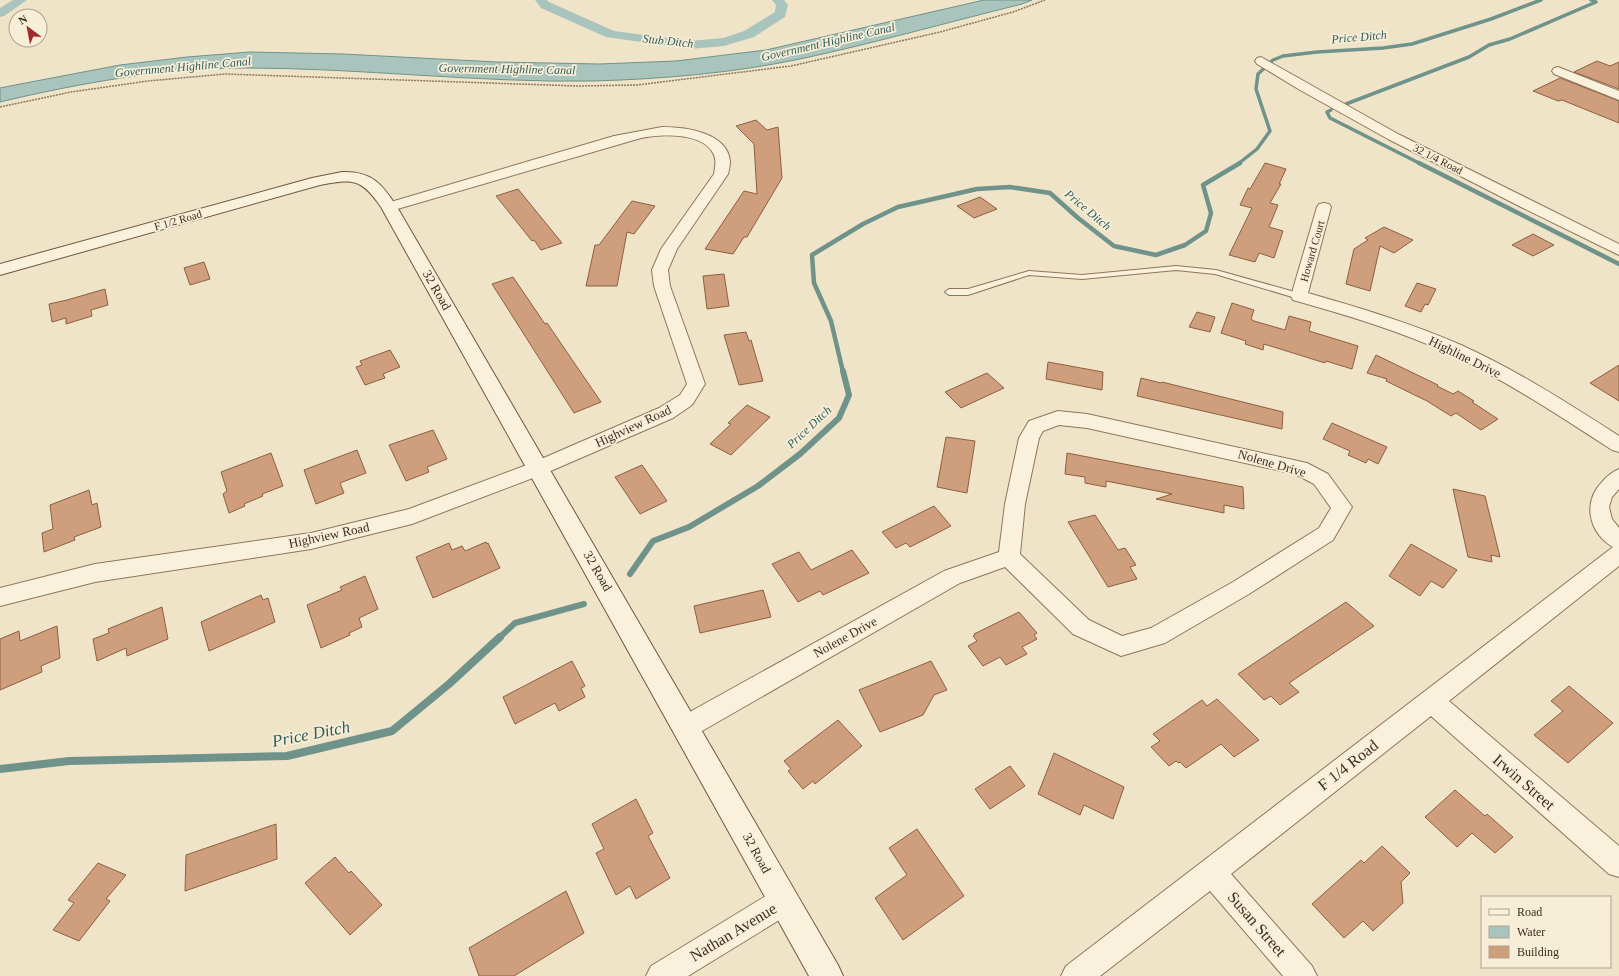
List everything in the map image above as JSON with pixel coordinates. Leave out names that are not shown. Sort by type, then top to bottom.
[{"type":"street","name":"32 1/4 Road","points":[[1261,61],[1316,95],[1462,172],[1619,250]]},
{"type":"street","points":[[1558,71],[1619,96]]},
{"type":"street","name":"Highview Road","points":[[0,597],[95,573],[311,541],[412,516],[539,468],[666,413],[686,400],[696,384],[662,286],[660,270],[669,249],[721,174],[723,162],[720,150],[710,141],[680,132],[663,131],[645,133],[389,207]]},
{"type":"street","name":"F 1/2 Road","points":[[0,270],[306,184],[340,176],[357,176]]},
{"type":"street","name":"32 Road","points":[[357,176],[368,181],[378,190],[389,207],[828,976]]},
{"type":"street","name":"Howard Court","points":[[1299,296],[1324,207]]},
{"type":"street","name":"Highline Drive","points":[[1299,296],[1356,312],[1455,350],[1495,369],[1619,445]]},
{"type":"street","name":"Nolene Drive","points":[[1058,418],[1087,421],[1300,468],[1321,479],[1342,507],[1326,534],[1241,588],[1157,636],[1121,646],[1081,627],[1009,557],[1015,504],[1029,438],[1036,426],[1058,418]]},
{"type":"street","points":[[1619,477],[1604,493],[1598,506],[1600,520],[1610,533],[1619,541]]},
{"type":"street","name":"F 1/4 Road","points":[[1076,976],[1212,873],[1430,700],[1619,554]]},
{"type":"street","name":"Nolene Drive","points":[[686,727],[952,577],[1009,557]]},
{"type":"street","name":"Irwin Street","points":[[1430,700],[1619,864]]},
{"type":"street","name":"Susan Street","points":[[1212,873],[1302,976]]},
{"type":"street","name":"Nathan Avenue","points":[[661,976],[784,901]]},
{"type":"lane","points":[[949,292],[968,292],[1029,273],[1082,277],[1176,268],[1216,272],[1299,296]]},
{"type":"path","points":[[0,107],[71,92],[148,81],[225,74],[577,86],[637,85],[791,66],[940,32],[1013,12],[1045,0]]},
{"type":"water","name":"Government Highline Canal","points":[[984,0],[1032,0],[1022,4],[828,53],[775,64],[724,72],[620,80],[550,81],[464,78],[333,70],[246,68],[215,69],[122,78],[0,102],[0,88],[15,85],[120,65],[187,57],[250,52],[343,54],[497,62],[599,64],[676,61],[766,50]]},
{"type":"building","points":[[1597,61],[1610,66],[1619,62],[1619,89],[1574,72]]},
{"type":"building","points":[[1560,78],[1619,101],[1619,123],[1562,100],[1558,101],[1533,91]]},
{"type":"building","points":[[756,120],[767,130],[778,127],[782,178],[747,237],[744,237],[733,254],[705,249],[744,191],[757,194],[754,144],[736,126]]},
{"type":"building","points":[[1265,163],[1286,169],[1279,184],[1281,184],[1270,203],[1278,205],[1269,227],[1283,231],[1274,258],[1259,253],[1255,262],[1229,255],[1252,208],[1240,205],[1248,188],[1250,189]]},
{"type":"building","points":[[518,189],[562,243],[541,250],[496,196]]},
{"type":"building","points":[[980,197],[997,209],[974,218],[957,206]]},
{"type":"building","points":[[632,201],[655,206],[634,234],[627,232],[617,286],[586,286],[595,245],[599,245]]},
{"type":"building","points":[[1384,227],[1413,240],[1394,253],[1380,246],[1370,291],[1346,284],[1354,249],[1368,240],[1365,238]]},
{"type":"building","points":[[1533,234],[1554,245],[1533,256],[1512,245]]},
{"type":"building","points":[[204,262],[210,279],[190,285],[184,268]]},
{"type":"building","points":[[724,274],[729,306],[707,309],[703,276]]},
{"type":"building","points":[[513,277],[545,324],[547,323],[601,402],[574,413],[492,284]]},
{"type":"building","points":[[1417,283],[1436,289],[1428,305],[1425,304],[1421,312],[1405,306]]},
{"type":"building","points":[[105,289],[108,305],[91,310],[92,316],[66,324],[66,318],[52,322],[49,304]]},
{"type":"building","points":[[1232,303],[1254,310],[1251,319],[1254,321],[1285,330],[1289,316],[1311,322],[1309,331],[1358,346],[1352,369],[1326,361],[1325,363],[1264,344],[1263,350],[1245,344],[1246,341],[1221,333]]},
{"type":"building","points":[[1197,312],[1215,317],[1210,332],[1189,327]]},
{"type":"building","points":[[746,332],[749,341],[751,340],[763,381],[739,385],[724,335]]},
{"type":"building","points":[[390,350],[400,367],[383,374],[385,378],[365,385],[356,367],[362,365],[360,361]]},
{"type":"building","points":[[1376,355],[1438,385],[1437,386],[1453,394],[1458,391],[1498,419],[1481,430],[1456,413],[1451,416],[1427,401],[1386,381],[1387,379],[1367,373]]},
{"type":"building","points":[[1048,362],[1103,372],[1102,390],[1046,379]]},
{"type":"building","points":[[1619,365],[1619,401],[1590,383]]},
{"type":"building","points":[[987,373],[1004,388],[961,408],[945,392]]},
{"type":"building","points":[[1141,378],[1283,412],[1282,429],[1137,396]]},
{"type":"building","points":[[747,405],[770,417],[731,455],[710,444],[731,424],[728,423]]},
{"type":"building","points":[[1332,423],[1387,447],[1378,464],[1368,459],[1366,463],[1348,455],[1350,451],[1323,439]]},
{"type":"building","points":[[433,430],[447,459],[427,467],[429,472],[406,481],[389,445]]},
{"type":"building","points":[[946,437],[975,441],[967,493],[937,487]]},
{"type":"building","points":[[357,450],[366,473],[340,483],[344,493],[316,504],[304,470]]},
{"type":"building","points":[[271,453],[283,486],[262,494],[263,496],[244,504],[245,506],[229,513],[223,494],[227,491],[221,472]]},
{"type":"building","points":[[1067,453],[1243,487],[1244,509],[1224,505],[1224,513],[1156,499],[1172,494],[1106,481],[1106,487],[1085,483],[1085,477],[1065,474]]},
{"type":"building","points":[[642,465],[667,501],[640,514],[615,477]]},
{"type":"building","points":[[1453,489],[1485,496],[1500,557],[1491,555],[1492,562],[1468,557]]},
{"type":"building","points":[[89,490],[92,505],[97,503],[101,527],[74,537],[75,540],[44,552],[42,533],[53,529],[50,505]]},
{"type":"building","points":[[934,506],[951,526],[910,547],[906,543],[896,548],[882,532]]},
{"type":"building","points":[[1095,515],[1118,550],[1125,548],[1136,565],[1130,567],[1137,579],[1108,587],[1068,522]]},
{"type":"building","points":[[486,542],[487,544],[488,543],[500,568],[433,598],[416,557],[449,543],[452,550],[462,546],[465,551]]},
{"type":"building","points":[[1411,544],[1457,570],[1443,588],[1431,581],[1420,596],[1389,576]]},
{"type":"building","points":[[852,550],[869,573],[823,595],[820,591],[798,602],[772,564],[799,552],[811,570]]},
{"type":"building","points":[[365,576],[378,609],[359,618],[362,627],[349,633],[350,635],[321,648],[307,605],[342,590],[340,587]]},
{"type":"building","points":[[763,590],[771,617],[700,633],[694,606]]},
{"type":"building","points":[[261,595],[263,600],[268,598],[275,622],[209,651],[201,622]]},
{"type":"building","points":[[1346,602],[1374,626],[1289,683],[1299,692],[1280,705],[1271,696],[1264,700],[1238,674]]},
{"type":"building","points":[[162,607],[168,639],[127,656],[126,648],[97,661],[93,639],[109,633],[108,629]]},
{"type":"building","points":[[1019,612],[1037,633],[1034,635],[1037,639],[1022,647],[1027,654],[1006,665],[1000,657],[983,666],[968,646],[977,641],[973,636],[975,635],[974,634]]},
{"type":"building","points":[[57,626],[60,658],[41,666],[42,672],[0,690],[0,639],[19,631],[20,641]]},
{"type":"building","points":[[572,661],[585,686],[581,688],[585,697],[559,711],[555,703],[515,724],[503,697]]},
{"type":"building","points":[[931,661],[947,690],[934,695],[923,715],[880,732],[859,690]]},
{"type":"building","points":[[1569,686],[1613,723],[1568,763],[1534,735],[1563,711],[1551,701]]},
{"type":"building","points":[[1217,699],[1259,740],[1234,757],[1221,744],[1186,768],[1180,762],[1179,763],[1176,761],[1169,766],[1151,747],[1160,741],[1153,734],[1202,700],[1207,706]]},
{"type":"building","points":[[838,720],[862,746],[815,784],[813,781],[803,789],[788,771],[791,769],[784,761]]},
{"type":"building","points":[[1054,753],[1124,787],[1113,819],[1084,805],[1080,815],[1038,794]]},
{"type":"building","points":[[1010,766],[1025,786],[990,809],[975,789]]},
{"type":"building","points":[[1455,790],[1485,816],[1487,814],[1513,837],[1495,853],[1472,833],[1457,847],[1425,817]]},
{"type":"building","points":[[636,799],[653,833],[648,836],[670,878],[636,899],[630,886],[616,895],[596,853],[604,849],[592,824]]},
{"type":"building","points":[[276,824],[277,859],[185,891],[186,855]]},
{"type":"building","points":[[917,829],[964,896],[903,940],[875,898],[907,875],[889,848]]},
{"type":"building","points":[[1382,846],[1410,873],[1401,882],[1403,903],[1373,931],[1363,921],[1344,938],[1312,904],[1361,860],[1364,863]]},
{"type":"building","points":[[335,857],[349,873],[351,871],[382,905],[350,935],[305,883]]},
{"type":"building","points":[[98,863],[126,875],[106,899],[110,901],[79,941],[53,930],[74,903],[68,900]]},
{"type":"building","points":[[566,891],[584,933],[514,976],[479,976],[469,948]]},
{"type":"waterway","name":"Stub Ditch","points":[[0,13],[21,0]]},
{"type":"waterway","name":"Stub Ditch","points":[[541,0],[545,5],[611,34],[690,45],[724,42],[749,34],[781,14],[782,5],[778,0]]},
{"type":"waterway","name":"Price Ditch","points":[[1238,164],[1257,149],[1270,131],[1256,89],[1258,74],[1273,60],[1283,56],[1317,52],[1383,48],[1412,44],[1491,19],[1541,0]]},
{"type":"waterway","points":[[1346,104],[1469,57],[1489,45],[1510,39],[1596,2],[1591,0]]},
{"type":"waterway","points":[[1331,110],[1327,112],[1330,118],[1421,164]]},
{"type":"waterway","name":"Price Ditch","points":[[843,372],[831,321],[814,283],[812,255],[863,224],[898,207],[977,189],[1010,187],[1050,193],[1078,218],[1114,246],[1156,255],[1185,245],[1206,231],[1211,213],[1203,185],[1240,163]]},
{"type":"waterway","points":[[1419,163],[1619,264]]},
{"type":"waterway","name":"Price Ditch","points":[[630,574],[653,541],[689,527],[758,486],[800,454],[839,418],[849,395],[843,371]]},
{"type":"waterway","name":"Price Ditch","points":[[499,638],[515,623],[584,604]]},
{"type":"waterway","name":"Price Ditch","points":[[0,769],[69,761],[287,756],[392,731],[449,684],[500,637]]}]
